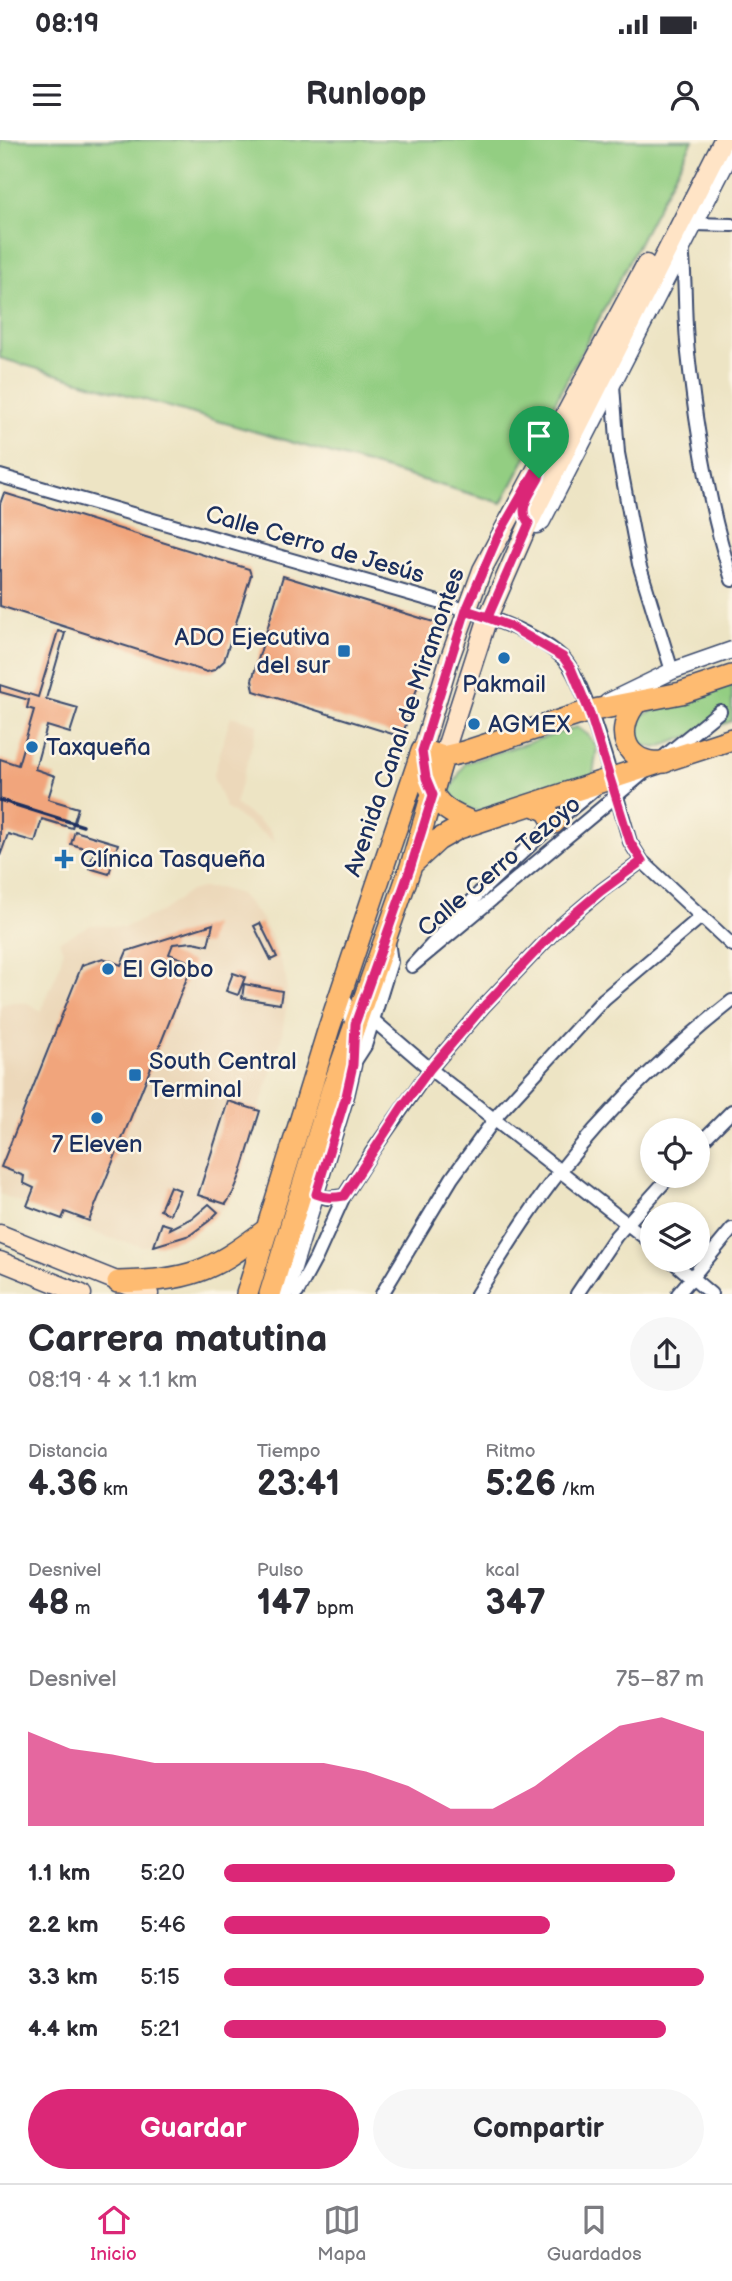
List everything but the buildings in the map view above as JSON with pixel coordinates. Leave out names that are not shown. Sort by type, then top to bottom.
[{"type":"main road","name":"Avenida Canal de Miramontes","points":[[247,1294],[340,993],[422,751],[466,610],[498,536],[544,456],[711,140]]},
{"type":"main road","name":"Avenida Canal de Miramontes","points":[[270,1294],[332,1090],[364,1022],[387,934],[411,866],[488,617],[529,523],[682,216],[723,140]]},
{"type":"main road","points":[[529,523],[523,517],[523,509],[539,478],[544,456]]},
{"type":"main road","points":[[475,823],[451,813],[433,795],[426,778],[422,751],[443,757],[589,711],[681,693],[732,676]]},
{"type":"main road","points":[[637,702],[625,722],[623,738],[626,745],[651,762],[667,761]]},
{"type":"main road","points":[[411,866],[429,847],[447,834],[732,739]]},
{"type":"main road","points":[[534,805],[547,811],[554,823]]},
{"type":"main road","points":[[118,1282],[176,1279],[192,1275],[221,1262],[266,1230]]},
{"type":"main road","points":[[2,1235],[149,1294]]},
{"type":"main road","points":[[1,1265],[79,1293]]},
{"type":"street","name":"Avenida Canal de Miramontes","points":[[529,523],[537,525],[542,521],[732,150]]},
{"type":"street","points":[[694,224],[732,225]]},
{"type":"street","points":[[681,245],[688,351],[700,448],[721,544],[732,580]]},
{"type":"street","points":[[665,278],[676,275],[685,284]]},
{"type":"street","points":[[613,385],[618,453],[639,564],[672,671]]},
{"type":"street","name":"Calle Cerro de Jesús","points":[[0,476],[488,617],[510,626],[563,657],[571,668],[589,711],[606,782],[630,842],[642,861],[732,945]]},
{"type":"street","points":[[589,711],[672,671],[732,650]]},
{"type":"street","name":"Calle Cerro Tezoyo","points":[[606,782],[554,823],[484,888],[412,966],[720,711]]},
{"type":"street","points":[[297,1293],[344,1196],[430,1069],[483,1007],[562,924],[642,861]]},
{"type":"street","points":[[382,1294],[445,1189],[495,1119],[604,999],[702,916]]},
{"type":"street","name":"Avenida Canal de Miramontes","points":[[285,1294],[346,1096],[364,1022],[340,993]]},
{"type":"street","points":[[477,1294],[561,1170],[650,1071],[685,1038],[732,1001]]},
{"type":"street","points":[[364,1022],[430,1069],[640,1233]]},
{"type":"street","name":"Avenida Canal de Miramontes","points":[[332,1090],[353,1065]]},
{"type":"street","points":[[710,1133],[732,1111]]},
{"type":"street","points":[[577,1294],[616,1236],[659,1188]]},
{"type":"street","points":[[316,1194],[327,1198],[344,1196]]},
{"type":"street","points":[[678,1294],[732,1229]]},
{"type":"street","points":[[1,1265],[2,1235]]},
{"type":"street","points":[[297,1252],[316,1258]]},
{"type":"street","points":[[685,1272],[711,1294]]},
{"type":"shaded area","points":[[231,716],[258,724],[235,804],[270,830],[275,842],[226,808],[213,777]]},
{"type":"shaded area","name":"South Central Terminal","points":[[219,888],[240,894],[261,918],[272,937],[286,978],[287,1002],[281,1040],[233,1193],[223,1208],[190,1235],[158,1246],[141,1246],[106,1237],[0,1194],[0,1005],[28,1003],[41,1011],[59,968],[63,951],[59,941],[91,925],[124,927],[162,911],[190,891]]},
{"type":"green space","points":[[0,140],[693,140],[502,503],[0,358]]},
{"type":"green space","points":[[732,682],[732,721],[656,748],[639,744],[634,739],[636,722],[644,714]]},
{"type":"green space","points":[[577,727],[588,735],[597,747],[593,776],[481,812],[462,807],[451,799],[451,789],[465,763]]},
{"type":"railway","points":[[0,800],[83,826]]},
{"type":"place","name":"ADO Ejecutiva del sur","points":[[344,651]]},
{"type":"place","name":"Pakmail","points":[[504,658]]},
{"type":"place","name":"AGMEX","points":[[474,724]]},
{"type":"place","name":"Taxqueña","points":[[32,747]]},
{"type":"place","name":"Clínica Tasqueña","points":[[64,859]]},
{"type":"place","name":"El Globo","points":[[108,969]]},
{"type":"place","name":"South Central Terminal","points":[[135,1075]]},
{"type":"place","name":"7 Eleven","points":[[97,1118]]},
{"type":"route","points":[[539,478],[523,509],[523,517],[529,523],[488,617],[466,610],[422,751],[426,778],[433,795],[355,1024],[353,1065],[346,1096],[316,1194],[327,1198],[344,1196],[402,1107],[430,1069],[483,1007],[562,924],[642,861],[630,842],[589,711],[571,668],[563,657],[510,626],[466,610],[498,536],[544,456],[539,478]]}]
